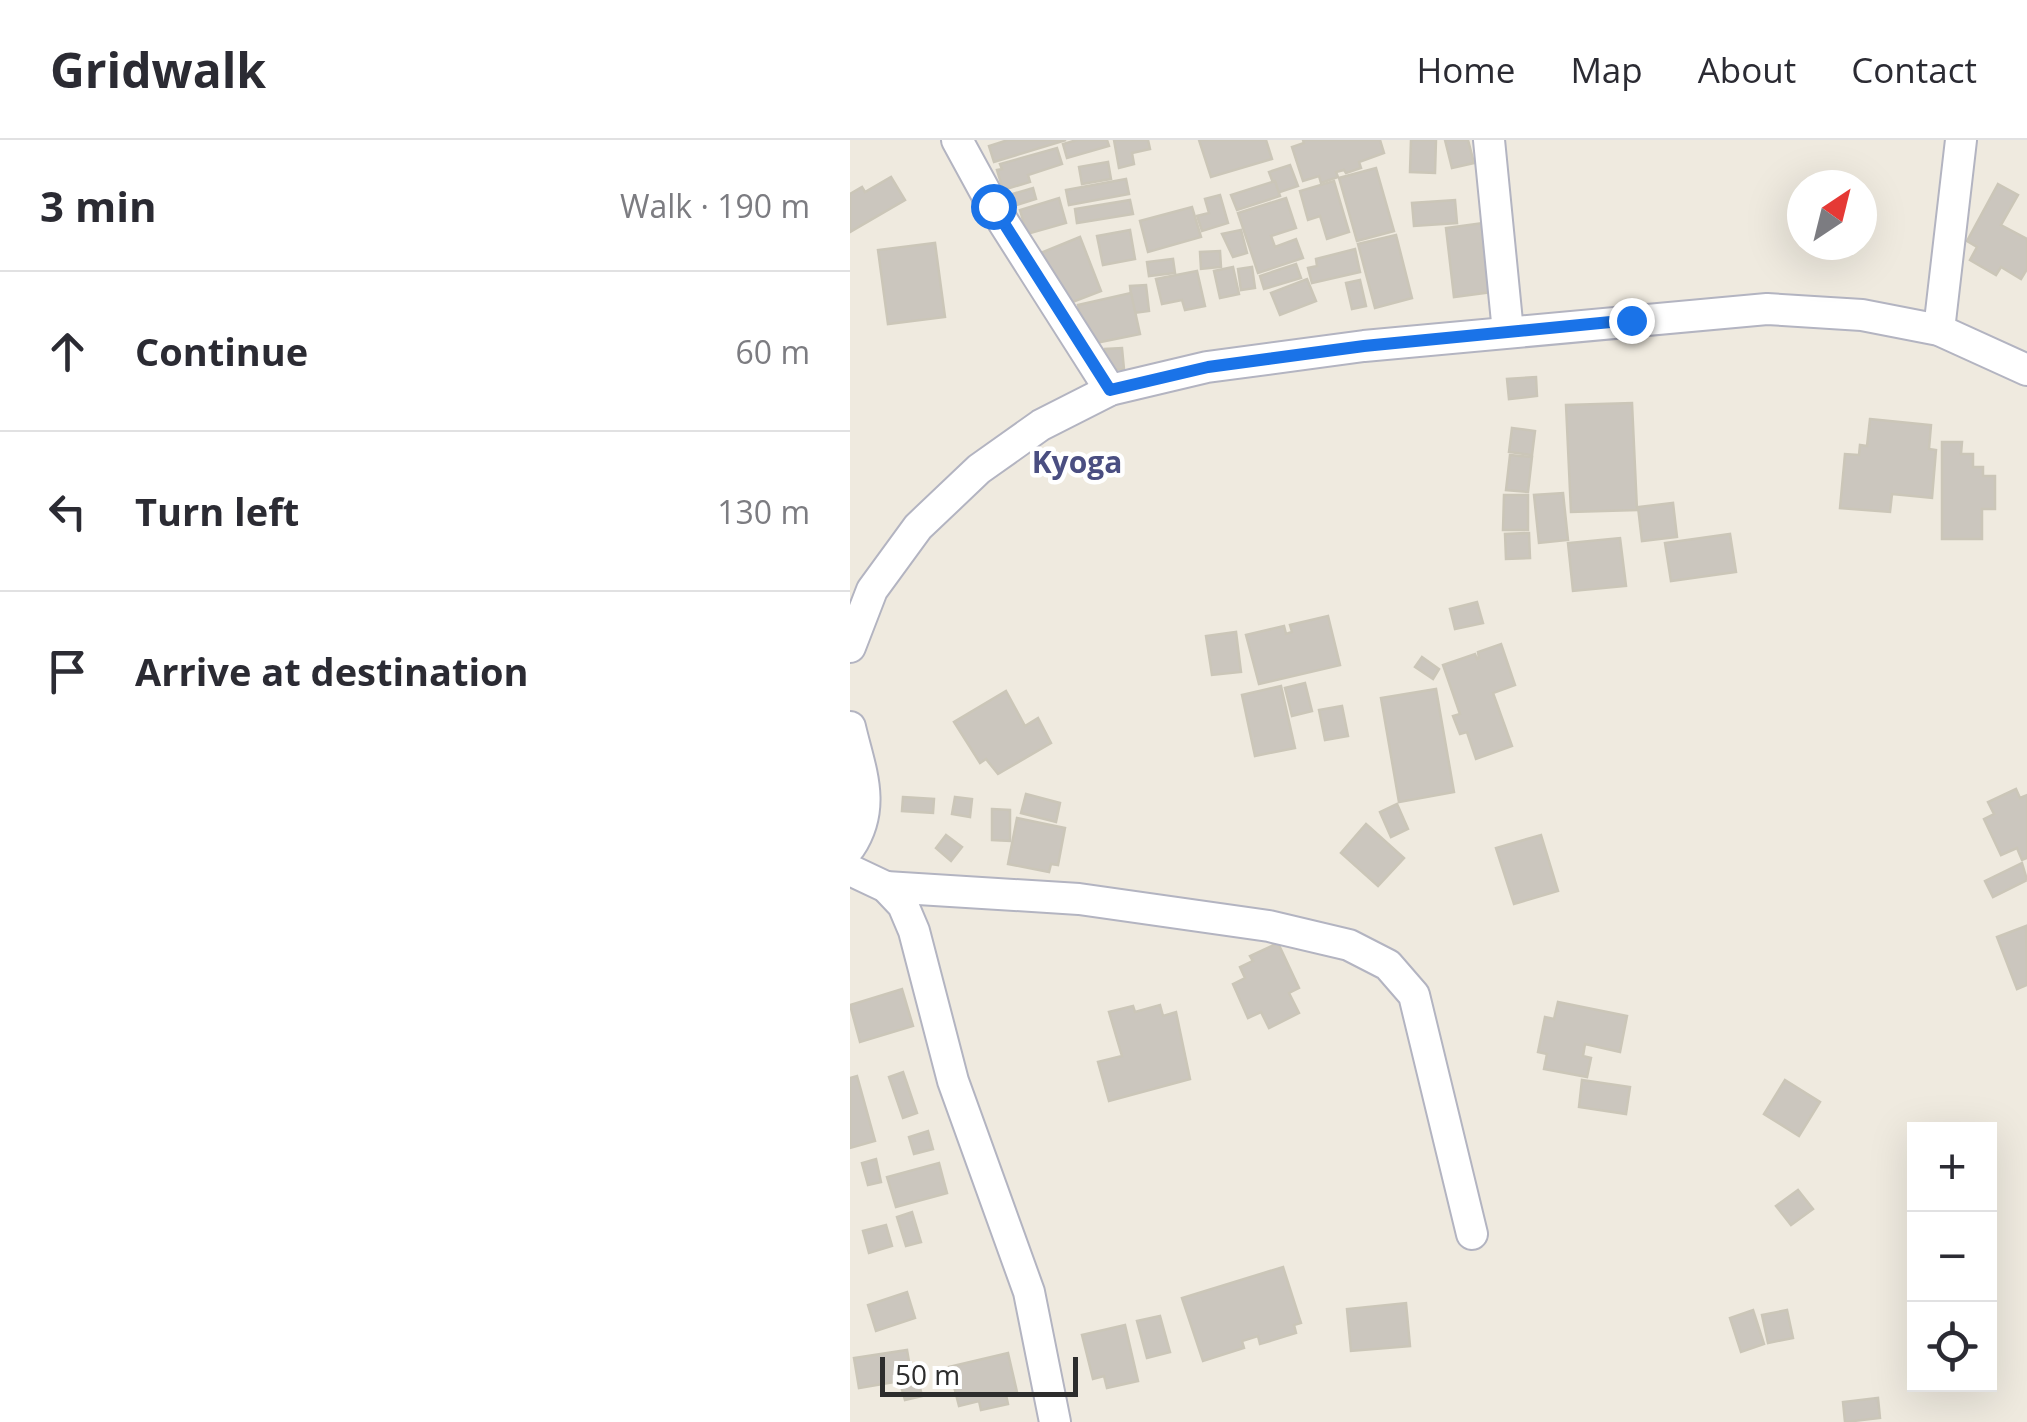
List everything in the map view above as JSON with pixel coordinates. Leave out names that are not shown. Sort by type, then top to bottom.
[{"type":"street","points":[[957,140],[993,206],[1110,390]]},
{"type":"street","points":[[1490,140],[1508,332]]},
{"type":"street","points":[[1939,330],[1960,140]]},
{"type":"street","points":[[850,647],[872,590],[918,527],[979,469],[1041,425],[1110,390],[1208,367],[1364,346],[1767,308],[1862,315],[1939,330],[2027,370]]},
{"type":"street","points":[[850,727],[866,794],[864,823],[850,847]]},
{"type":"street","points":[[850,870],[886,888],[904,905],[914,931],[953,1082],[1029,1292],[1051,1421]]},
{"type":"street","points":[[886,888],[1078,899],[1269,926],[1349,945],[1388,964],[1414,995],[1472,1234]]},
{"type":"building","points":[[1008,140],[1066,140],[994,162],[989,146]]},
{"type":"building","points":[[1107,140],[1109,146],[1067,158],[1063,144]]},
{"type":"building","points":[[1114,140],[1148,140],[1150,149],[1132,153],[1134,164],[1119,168]]},
{"type":"building","points":[[1199,140],[1266,140],[1272,159],[1211,177]]},
{"type":"building","points":[[1303,140],[1380,140],[1384,153],[1359,162],[1361,168],[1336,172],[1338,177],[1321,183],[1319,176],[1303,181],[1292,147],[1304,143]]},
{"type":"building","points":[[1411,140],[1436,140],[1435,173],[1410,172]]},
{"type":"building","points":[[1445,140],[1468,140],[1474,163],[1452,168]]},
{"type":"building","points":[[1057,148],[1062,164],[1028,175],[1030,182],[1003,190],[997,170],[1002,169],[1000,164]]},
{"type":"building","points":[[1108,162],[1111,179],[1082,184],[1079,167]]},
{"type":"building","points":[[1290,165],[1298,186],[1277,193],[1269,172]]},
{"type":"building","points":[[1376,168],[1394,231],[1357,241],[1339,178]]},
{"type":"building","points":[[891,177],[905,200],[850,232],[850,194],[862,187],[865,192]]},
{"type":"building","points":[[1126,179],[1129,194],[1069,205],[1066,190]]},
{"type":"building","points":[[1275,181],[1280,196],[1237,210],[1231,195]]},
{"type":"building","points":[[1334,181],[1349,232],[1327,239],[1320,216],[1308,220],[1300,191]]},
{"type":"building","points":[[1998,184],[2018,195],[2001,225],[2027,239],[2027,269],[2021,279],[2001,267],[1996,275],[1970,260],[1977,247],[1967,241]]},
{"type":"building","points":[[1033,188],[1036,199],[1013,206],[1009,195]]},
{"type":"building","points":[[1220,195],[1228,223],[1202,231],[1197,216],[1209,213],[1205,199]]},
{"type":"building","points":[[1059,198],[1066,223],[1027,234],[1020,210]]},
{"type":"building","points":[[1286,198],[1296,228],[1271,236],[1275,247],[1296,239],[1303,258],[1258,273],[1238,213]]},
{"type":"building","points":[[1130,200],[1133,214],[1077,223],[1075,209]]},
{"type":"building","points":[[1455,200],[1457,223],[1414,226],[1412,203]]},
{"type":"building","points":[[1192,207],[1201,237],[1148,252],[1140,221]]},
{"type":"building","points":[[1484,223],[1493,292],[1454,297],[1446,228]]},
{"type":"building","points":[[1130,230],[1135,259],[1103,265],[1097,236]]},
{"type":"building","points":[[1241,230],[1247,253],[1233,257],[1222,234]]},
{"type":"building","points":[[1396,235],[1412,298],[1375,308],[1358,244]]},
{"type":"building","points":[[1080,237],[1101,291],[1070,303],[1038,254]]},
{"type":"building","points":[[935,243],[945,317],[888,324],[878,250]]},
{"type":"building","points":[[1355,249],[1360,272],[1312,283],[1308,268],[1317,266],[1316,259]]},
{"type":"building","points":[[1220,251],[1221,267],[1201,269],[1200,252]]},
{"type":"building","points":[[1173,259],[1175,273],[1149,276],[1147,262]]},
{"type":"building","points":[[1296,264],[1301,278],[1264,289],[1260,276]]},
{"type":"building","points":[[1233,267],[1239,294],[1220,298],[1214,271]]},
{"type":"building","points":[[1252,267],[1255,288],[1241,290],[1238,269]]},
{"type":"building","points":[[1197,271],[1205,306],[1185,310],[1182,300],[1162,304],[1156,279]]},
{"type":"building","points":[[1307,279],[1316,301],[1280,315],[1271,293]]},
{"type":"building","points":[[1360,280],[1366,306],[1352,309],[1346,283]]},
{"type":"building","points":[[1146,285],[1149,311],[1133,313],[1130,286]]},
{"type":"building","points":[[1131,293],[1140,334],[1086,345],[1078,305]]},
{"type":"building","points":[[1122,348],[1124,369],[1108,370],[1105,349]]},
{"type":"building","points":[[1536,377],[1537,396],[1509,399],[1507,379]]},
{"type":"building","points":[[1632,403],[1637,510],[1571,512],[1566,405]]},
{"type":"building","points":[[1870,419],[1931,425],[1929,449],[1936,450],[1932,498],[1892,494],[1890,512],[1840,508],[1845,454],[1859,455],[1860,445],[1867,446]]},
{"type":"building","points":[[1512,428],[1535,431],[1532,455],[1509,452]]},
{"type":"building","points":[[1942,442],[1962,442],[1961,454],[1973,454],[1973,467],[1983,467],[1983,476],[1995,476],[1995,509],[1982,509],[1982,539],[1942,539]]},
{"type":"building","points":[[1510,455],[1532,457],[1528,492],[1506,490]]},
{"type":"building","points":[[1563,493],[1568,540],[1539,543],[1534,495]]},
{"type":"building","points":[[1504,495],[1528,495],[1528,530],[1503,530]]},
{"type":"building","points":[[1673,503],[1677,537],[1642,541],[1638,507]]},
{"type":"building","points":[[1529,533],[1530,558],[1506,559],[1505,534]]},
{"type":"building","points":[[1730,534],[1736,572],[1671,581],[1665,543]]},
{"type":"building","points":[[1620,538],[1626,586],[1573,591],[1568,543]]},
{"type":"building","points":[[1477,602],[1483,623],[1455,629],[1450,609]]},
{"type":"building","points":[[1328,616],[1340,665],[1259,684],[1246,635],[1284,626],[1286,634],[1292,632],[1290,625]]},
{"type":"building","points":[[1236,632],[1241,672],[1212,675],[1206,636]]},
{"type":"building","points":[[1501,644],[1515,685],[1493,693],[1512,746],[1476,759],[1467,732],[1460,734],[1453,716],[1460,714],[1443,665],[1475,654],[1477,659],[1478,652]]},
{"type":"building","points":[[1422,657],[1439,669],[1433,679],[1415,667]]},
{"type":"building","points":[[1305,683],[1312,711],[1292,716],[1285,688]]},
{"type":"building","points":[[1281,686],[1295,748],[1255,756],[1242,695]]},
{"type":"building","points":[[1436,689],[1454,792],[1399,802],[1381,698]]},
{"type":"building","points":[[1006,691],[1025,726],[1038,718],[1051,743],[998,774],[986,759],[980,763],[954,722]]},
{"type":"building","points":[[1342,706],[1348,736],[1325,740],[1319,710]]},
{"type":"building","points":[[2016,789],[2020,798],[2027,795],[2027,858],[2022,860],[2017,848],[2001,855],[1984,819],[1994,814],[1988,802]]},
{"type":"building","points":[[1026,794],[1060,803],[1056,822],[1021,813]]},
{"type":"building","points":[[903,797],[934,799],[933,813],[902,811]]},
{"type":"building","points":[[955,797],[972,799],[970,817],[952,814]]},
{"type":"building","points":[[1397,804],[1408,829],[1391,837],[1380,812]]},
{"type":"building","points":[[992,809],[1010,810],[1010,841],[992,840]]},
{"type":"building","points":[[1017,818],[1065,828],[1058,865],[1051,864],[1049,872],[1008,864]]},
{"type":"building","points":[[1366,824],[1404,858],[1378,886],[1341,853]]},
{"type":"building","points":[[946,835],[962,847],[951,861],[936,848]]},
{"type":"building","points":[[1541,835],[1558,891],[1514,904],[1496,848]]},
{"type":"building","points":[[2022,863],[2027,880],[1993,897],[1985,881]]},
{"type":"building","points":[[2026,926],[2027,985],[2017,989],[1997,937]]},
{"type":"building","points":[[1278,943],[1299,988],[1289,993],[1299,1013],[1269,1028],[1261,1012],[1248,1018],[1233,984],[1245,978],[1240,967],[1253,961],[1250,956]]},
{"type":"building","points":[[902,989],[913,1026],[860,1042],[850,1005]]},
{"type":"building","points":[[1558,1002],[1627,1016],[1620,1052],[1585,1044],[1583,1056],[1591,1058],[1587,1077],[1544,1069],[1547,1054],[1538,1052],[1545,1017],[1554,1019]]},
{"type":"building","points":[[1160,1005],[1163,1016],[1176,1012],[1190,1079],[1109,1101],[1098,1062],[1122,1056],[1109,1012],[1133,1006],[1135,1012]]},
{"type":"building","points":[[903,1072],[917,1113],[903,1118],[889,1077]]},
{"type":"building","points":[[857,1076],[875,1141],[850,1148],[850,1078]]},
{"type":"building","points":[[1582,1080],[1630,1087],[1626,1114],[1579,1107]]},
{"type":"building","points":[[1785,1080],[1820,1102],[1799,1136],[1764,1114]]},
{"type":"building","points":[[928,1131],[933,1149],[914,1154],[909,1137]]},
{"type":"building","points":[[876,1159],[881,1182],[868,1185],[862,1163]]},
{"type":"building","points":[[939,1163],[947,1193],[896,1207],[887,1177]]},
{"type":"building","points":[[1798,1190],[1813,1209],[1791,1225],[1776,1206]]},
{"type":"building","points":[[912,1212],[921,1242],[906,1246],[897,1217]]},
{"type":"building","points":[[886,1225],[892,1246],[869,1253],[863,1231]]},
{"type":"building","points":[[1283,1267],[1301,1323],[1294,1325],[1296,1333],[1260,1344],[1258,1336],[1242,1341],[1244,1348],[1203,1361],[1182,1298]]},
{"type":"building","points":[[907,1292],[915,1318],[876,1331],[868,1305]]},
{"type":"building","points":[[1406,1303],[1410,1346],[1351,1351],[1347,1309]]},
{"type":"building","points":[[1753,1310],[1764,1344],[1741,1352],[1730,1318]]},
{"type":"building","points":[[1787,1310],[1793,1338],[1768,1343],[1762,1315]]},
{"type":"building","points":[[1160,1316],[1170,1352],[1147,1358],[1137,1321]]},
{"type":"building","points":[[1125,1325],[1138,1381],[1107,1388],[1104,1376],[1093,1379],[1082,1335]]},
{"type":"building","points":[[907,1350],[912,1379],[859,1388],[854,1358]]},
{"type":"building","points":[[1008,1353],[1017,1392],[1006,1395],[1008,1404],[981,1410],[979,1401],[959,1406],[949,1367]]},
{"type":"building","points":[[919,1383],[922,1396],[905,1400],[901,1386]]},
{"type":"building","points":[[1878,1398],[1880,1418],[1845,1422],[1843,1402]]},
{"type":"district","name":"Kyoga","points":[[1077,463]]},
{"type":"route","points":[[993,206],[1110,390],[1208,367],[1364,346],[1631,320]]}]
